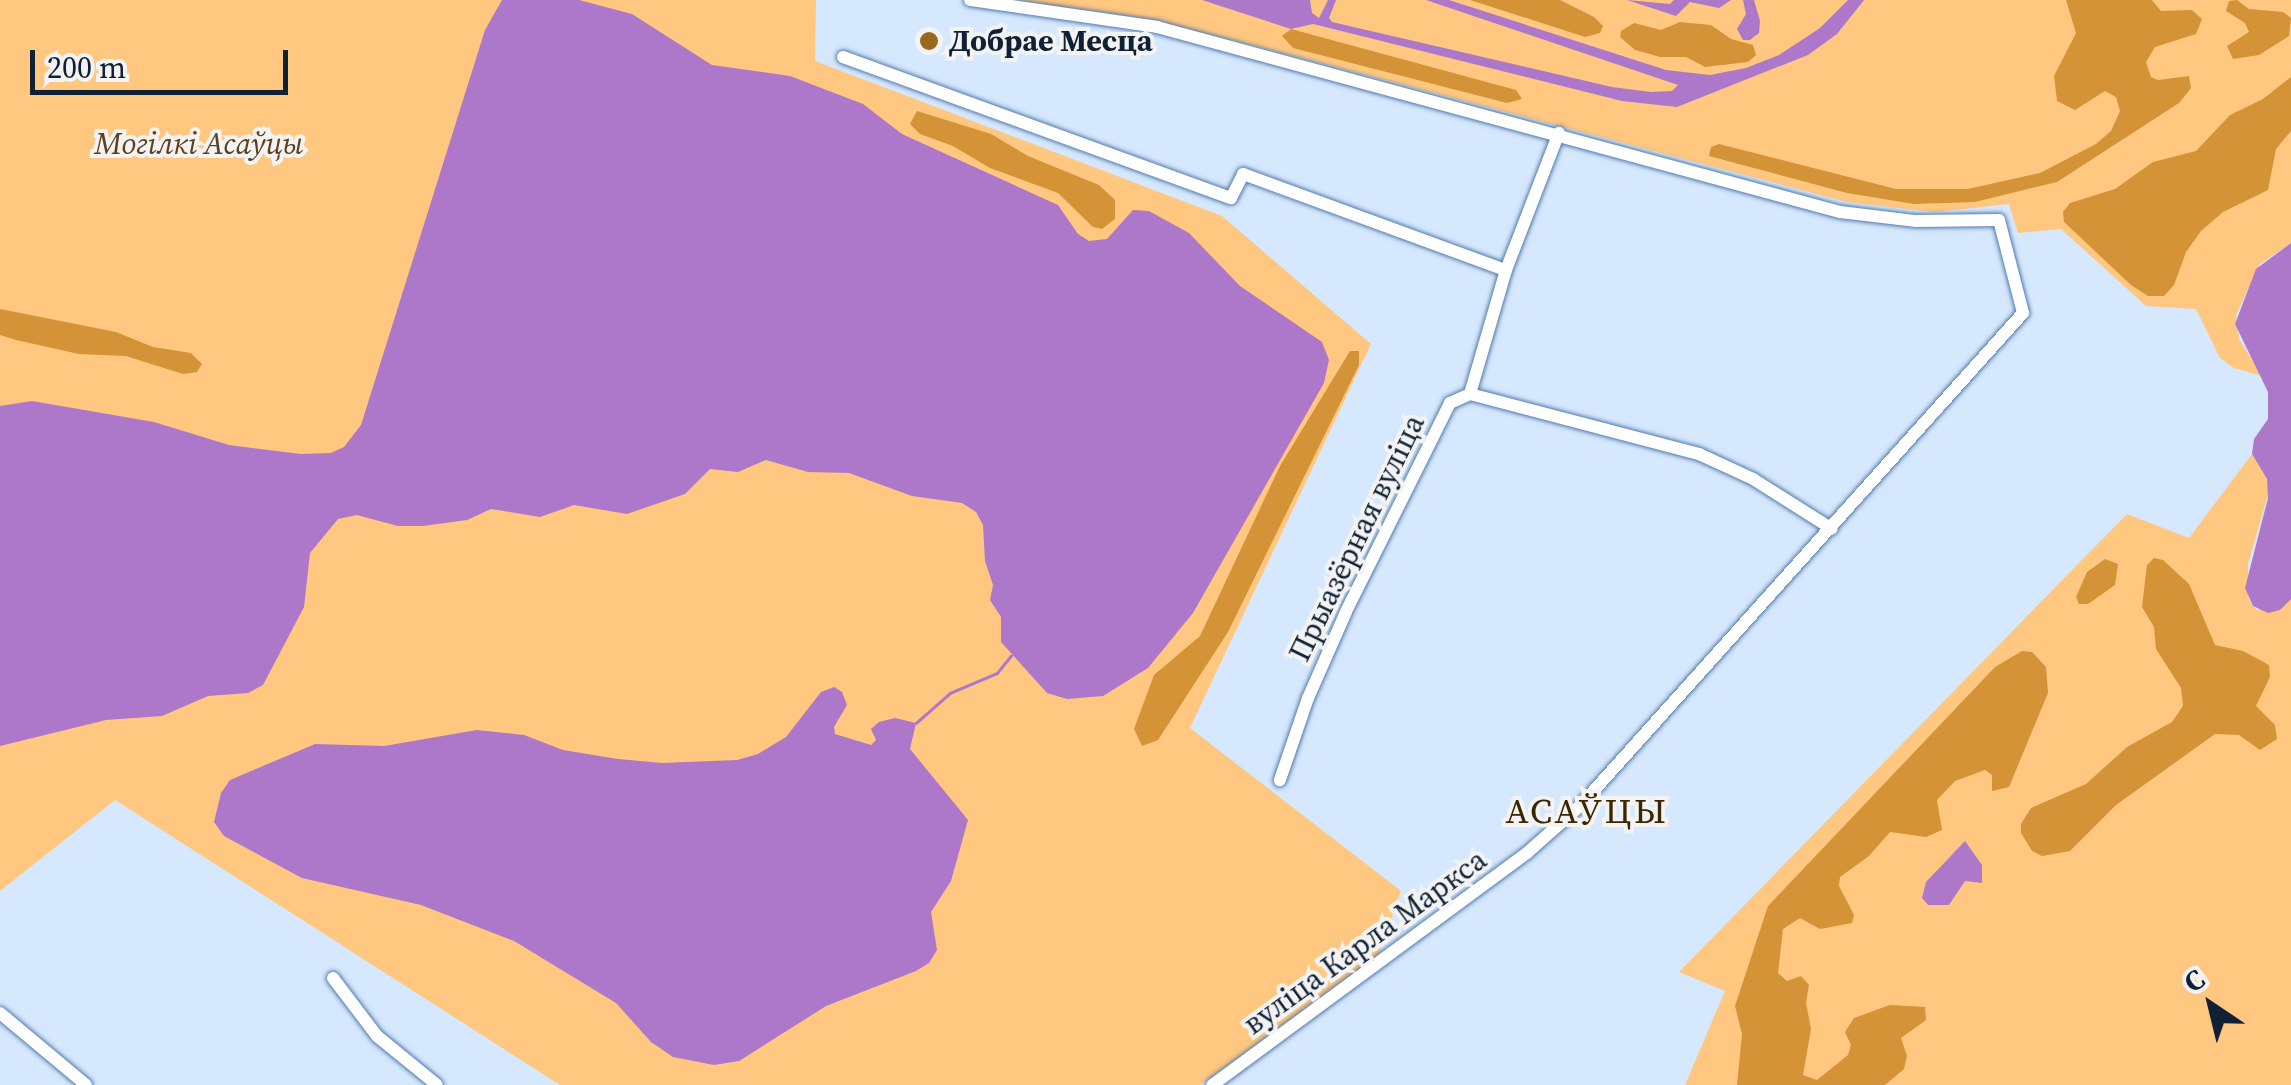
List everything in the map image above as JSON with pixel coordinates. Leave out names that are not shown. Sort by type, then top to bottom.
[{"type":"street","points":[[970,0],[1157,27],[1559,132]]},
{"type":"street","points":[[843,57],[1231,198],[1243,174],[1506,270]]},
{"type":"street","name":"вуліца Карла Маркса","points":[[1212,1085],[1553,831],[1832,529],[2022,313],[1999,220],[1916,222],[1840,212],[1559,132]]},
{"type":"street","name":"Прыазёрная вуліца","points":[[1280,780],[1308,698],[1346,612],[1450,404],[1470,394],[1506,270],[1559,132]]},
{"type":"street","points":[[1470,394],[1699,454],[1753,479],[1832,529]]},
{"type":"street","points":[[333,978],[377,1036],[437,1085]]},
{"type":"street","points":[[0,1013],[86,1085]]},
{"type":"green space","name":"Могілкі Асаўцы","points":[[0,0],[816,0],[815,61],[1222,216],[1371,344],[1190,728],[1401,891],[1378,958],[1200,1085],[560,1085],[115,800],[0,891]]},
{"type":"green space","points":[[1017,0],[2291,0],[2291,243],[2260,264],[2236,315],[2239,339],[2262,376],[2234,368],[2220,358],[2196,309],[2146,306],[2061,229],[2018,233],[2009,204],[1934,212],[1847,202],[1229,39],[1162,23]]},
{"type":"green space","points":[[2252,454],[2265,475],[2269,491],[2248,564],[2249,601],[2257,610],[2291,599],[2291,1085],[1685,1085],[1725,991],[1679,972],[2127,514],[2189,538]]},
{"type":"shaded area","points":[[502,0],[579,0],[632,14],[712,65],[790,76],[863,104],[902,134],[1058,205],[1078,234],[1089,241],[1107,239],[1133,210],[1149,211],[1189,233],[1240,286],[1322,342],[1329,360],[1324,383],[1193,613],[1148,668],[1103,696],[1067,699],[1047,693],[1001,642],[1001,617],[990,600],[993,585],[985,561],[983,525],[976,512],[962,503],[912,496],[849,473],[808,472],[766,460],[738,472],[710,469],[685,494],[627,514],[574,505],[540,517],[491,509],[467,520],[423,526],[398,526],[357,515],[338,519],[310,553],[304,607],[263,685],[248,693],[208,696],[162,716],[106,720],[0,746],[0,406],[32,401],[154,422],[229,445],[301,454],[331,453],[344,447],[361,425],[485,30]]},
{"type":"shaded area","points":[[1202,0],[1310,0],[1312,13],[1319,18],[1328,0],[1336,0],[1329,18],[1332,22],[1612,87],[1651,92],[1672,91],[1678,85],[1426,0],[1449,0],[1666,70],[1710,75],[1746,68],[1779,55],[1820,28],[1848,0],[1864,0],[1837,34],[1808,55],[1677,107],[1622,101],[1313,24],[1291,29]]},
{"type":"shaded area","points":[[1470,0],[1560,0],[1594,17],[1603,26],[1600,33],[1585,37]]},
{"type":"shaded area","points":[[1627,0],[1670,4],[1674,0],[1731,0],[1719,8],[1690,2],[1676,16]]},
{"type":"shaded area","points":[[1743,0],[1754,0],[1760,21],[1759,33],[1750,40],[1743,40],[1737,29],[1746,14]]},
{"type":"shaded area","points":[[2066,0],[2152,0],[2161,11],[2192,10],[2202,19],[2196,34],[2155,47],[2146,62],[2151,77],[2158,80],[2189,76],[2191,88],[2179,103],[2057,182],[1975,202],[1914,204],[1847,193],[1709,156],[1711,147],[1719,144],[1896,189],[1968,189],[2040,173],[2096,144],[2111,131],[2120,111],[2116,97],[2105,91],[2075,110],[2057,101],[2054,76],[2076,33]]},
{"type":"shaded area","points":[[2237,0],[2249,9],[2283,12],[2291,18],[2289,36],[2259,55],[2233,59],[2227,46],[2249,32],[2245,23],[2226,11],[2229,1]]},
{"type":"shaded area","points":[[1680,22],[1711,25],[1731,39],[1753,45],[1756,55],[1748,62],[1705,67],[1686,57],[1660,57],[1635,50],[1620,37],[1621,31],[1634,23],[1661,30]]},
{"type":"shaded area","points":[[1291,29],[1516,90],[1522,99],[1507,103],[1293,48],[1282,36]]},
{"type":"shaded area","points":[[2291,77],[2291,131],[2276,149],[2268,190],[2223,212],[2201,231],[2186,252],[2174,285],[2164,296],[2148,296],[2131,285],[2064,222],[2063,212],[2070,203],[2115,189],[2153,162],[2196,151],[2230,115],[2263,99]]},
{"type":"shaded area","points":[[917,111],[991,134],[1028,156],[1099,185],[1115,200],[1115,219],[1102,229],[1093,227],[1058,193],[990,168],[953,146],[920,134],[910,124]]},
{"type":"shaded area","points":[[2291,243],[2291,599],[2280,610],[2268,613],[2253,606],[2245,588],[2268,498],[2267,479],[2252,454],[2254,439],[2268,419],[2268,392],[2235,324],[2256,269]]},
{"type":"shaded area","points":[[0,309],[116,332],[153,347],[191,353],[202,364],[197,372],[183,374],[126,356],[79,354],[16,340],[0,335]]},
{"type":"shaded area","points":[[1350,351],[1359,351],[1359,365],[1228,632],[1158,740],[1142,746],[1134,729],[1154,675],[1200,636],[1280,466]]},
{"type":"shaded area","points":[[2154,558],[2163,560],[2189,584],[2215,645],[2243,651],[2269,665],[2270,677],[2256,706],[2275,725],[2277,739],[2260,750],[2239,735],[2215,734],[2116,805],[2070,851],[2042,856],[2032,851],[2021,833],[2021,824],[2031,808],[2086,784],[2127,747],[2172,722],[2183,706],[2181,688],[2156,649],[2154,627],[2142,607],[2147,565]]},
{"type":"shaded area","points":[[2105,559],[2118,564],[2115,585],[2088,604],[2079,604],[2076,597],[2087,572]]},
{"type":"shaded area","points":[[2022,651],[2032,652],[2046,667],[2048,693],[2009,787],[1992,791],[1992,775],[1985,770],[1955,781],[1937,800],[1942,830],[1926,837],[1890,832],[1869,856],[1840,877],[1839,886],[1854,915],[1852,923],[1820,929],[1800,918],[1783,929],[1778,973],[1787,981],[1801,976],[1809,985],[1806,1003],[1811,1029],[1803,1075],[1817,1080],[1848,1055],[1851,1045],[1845,1032],[1854,1018],[1890,1005],[1925,1007],[1926,1020],[1901,1038],[1907,1056],[1904,1069],[1885,1085],[1737,1085],[1742,1034],[1735,1006],[1768,906],[1995,667]]},
{"type":"shaded area","points":[[834,687],[842,692],[847,705],[834,727],[835,734],[871,745],[876,740],[871,729],[879,722],[895,718],[916,723],[910,749],[968,820],[951,881],[931,912],[937,950],[929,963],[916,971],[826,1006],[739,1061],[714,1065],[673,1057],[651,1042],[616,1003],[514,941],[421,905],[302,878],[224,836],[214,822],[221,793],[230,780],[315,744],[384,746],[477,730],[524,735],[563,750],[618,759],[662,763],[737,760],[758,754],[786,737],[821,692]]},
{"type":"shaded area","points":[[1965,841],[1982,865],[1982,883],[1965,881],[1949,905],[1928,905],[1922,898],[1926,882]]},
{"type":"waterway","points":[[916,723],[950,693],[997,673],[1011,656]]},
{"type":"place","name":"Добрае Месца","points":[[929,41]]},
{"type":"district","name":"АСАЎЦЫ","points":[[1587,811]]}]
